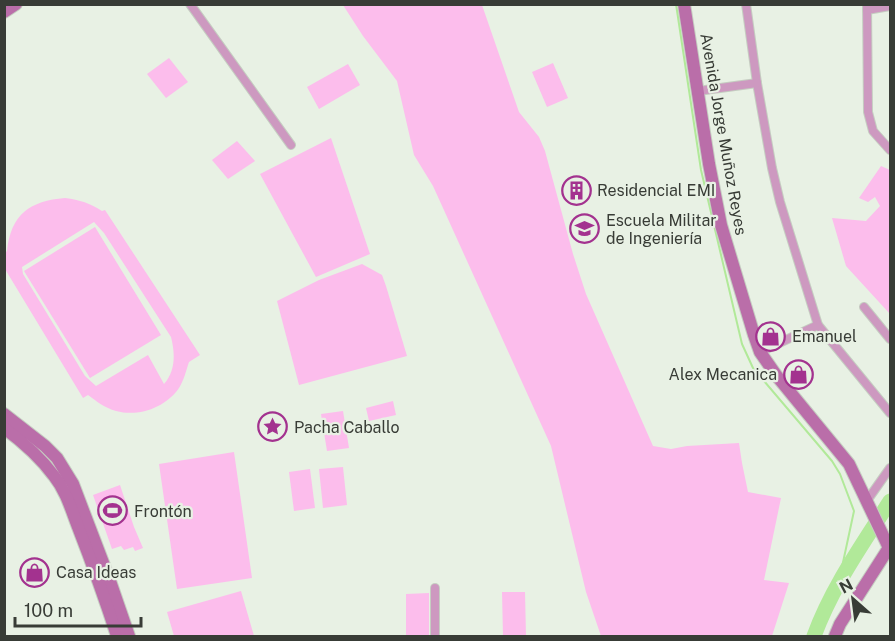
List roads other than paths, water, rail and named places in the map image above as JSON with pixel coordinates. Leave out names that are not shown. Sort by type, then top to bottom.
[{"type":"main road","points":[[4,12],[16,4]]},
{"type":"main road","name":"Avenida Jorge Muñoz Reyes","points":[[684,4],[721,225],[760,352],[849,464],[890,549]]},
{"type":"main road","points":[[4,414],[57,458],[73,484],[102,574],[117,636]]},
{"type":"main road","points":[[4,428],[28,445],[55,477],[129,636]]},
{"type":"main road","points":[[840,632],[890,549]]},
{"type":"street","points":[[190,4],[291,145]]},
{"type":"street","points":[[747,4],[757,83],[772,168],[780,202],[818,325],[891,412]]},
{"type":"street","points":[[891,6],[867,7],[868,112],[873,131],[891,150]]},
{"type":"street","points":[[698,91],[757,83]]},
{"type":"street","points":[[864,307],[891,339]]},
{"type":"street","points":[[760,352],[818,325]]},
{"type":"street","points":[[869,506],[891,468]]},
{"type":"street","points":[[435,588],[435,636]]},
{"type":"waterway","points":[[676,4],[701,170],[742,344],[753,368],[832,461],[840,474],[854,511],[839,581]]},
{"type":"waterway","points":[[814,636],[839,583],[890,501]]},
{"type":"place","name":"Residencial EMI","points":[[576,190]]},
{"type":"place","name":"Escuela Militar de Ingeniería","points":[[585,229]]},
{"type":"place","name":"Emanuel","points":[[771,336]]},
{"type":"place","name":"Alex Mecanica","points":[[798,374]]},
{"type":"place","name":"Pacha Caballo","points":[[273,427]]},
{"type":"place","name":"Frontón","points":[[113,511]]},
{"type":"place","name":"Casa Ideas","points":[[35,572]]}]
